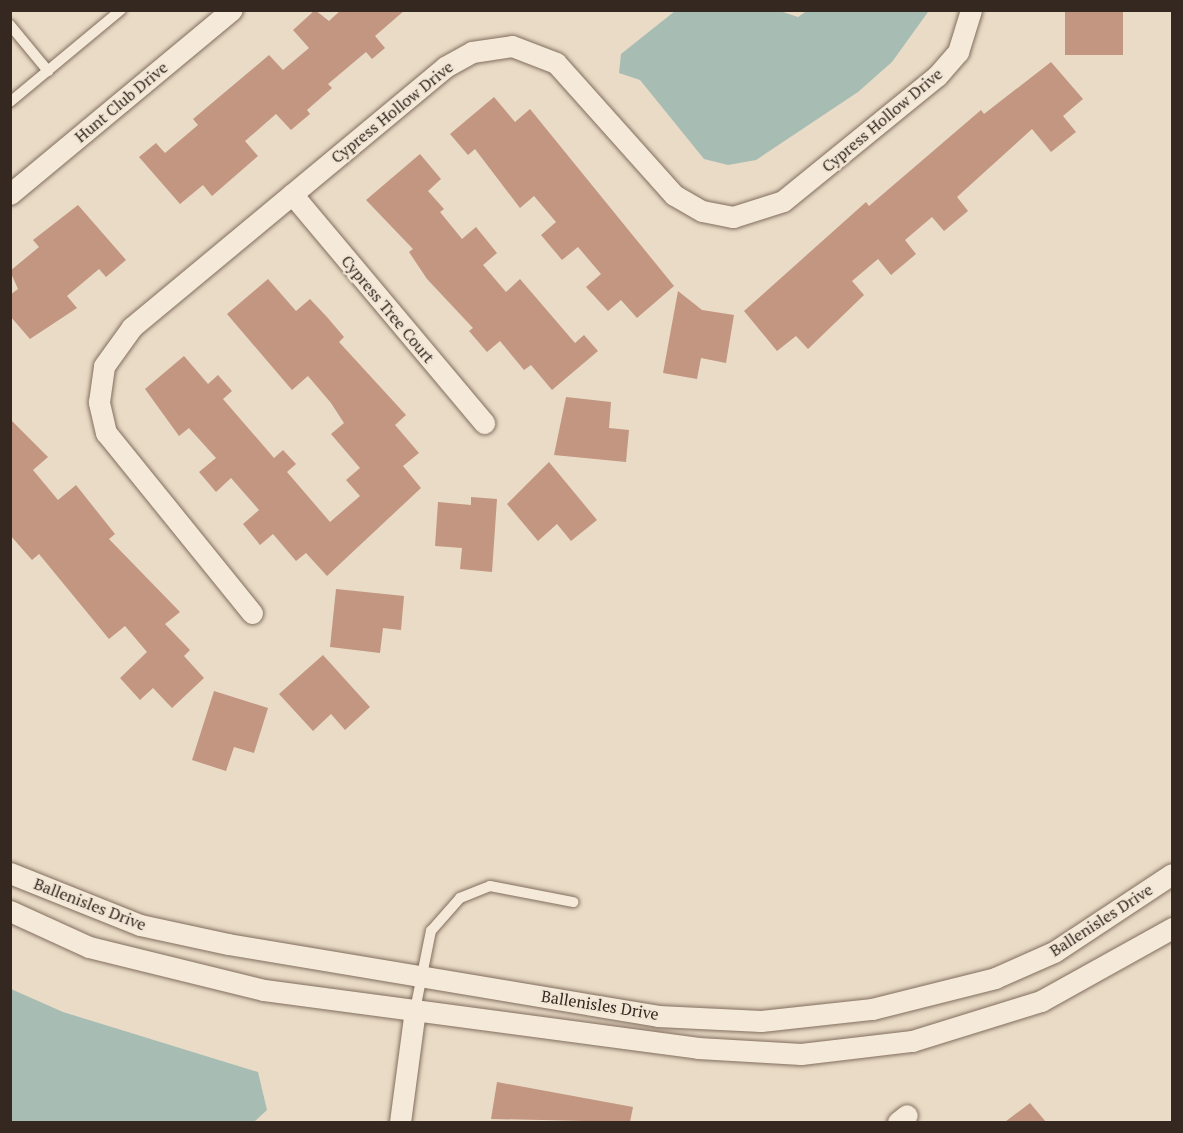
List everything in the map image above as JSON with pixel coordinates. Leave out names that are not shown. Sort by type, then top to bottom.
[{"type":"street","name":"Hunt Club Drive","points":[[10,194],[232,10]]},
{"type":"street","name":"Cypress Hollow Drive","points":[[252,613],[113,448],[101,418],[99,386],[111,351],[132,327],[458,58],[512,46],[543,55],[569,73],[674,195],[717,215],[749,215],[783,201],[937,76],[958,52],[971,10]]},
{"type":"street","name":"Cypress Tree Court","points":[[291,194],[484,423]]},
{"type":"street","name":"Ballenisles Drive","points":[[10,873],[140,925],[658,1016],[761,1021],[872,1009],[1024,965],[1054,952],[1168,875]]},
{"type":"street","name":"Ballenisles Drive","points":[[10,911],[89,947],[177,972],[415,1010],[698,1048],[801,1054],[912,1041],[1041,1001],[1173,928]]},
{"type":"street","points":[[400,1122],[415,1010]]},
{"type":"lane","points":[[10,102],[121,10]]},
{"type":"lane","points":[[10,26],[48,71]]},
{"type":"lane","points":[[415,1010],[431,931],[459,898],[490,886],[573,902]]},
{"type":"shaded area","points":[[808,10],[928,12],[892,62],[858,92],[756,160],[728,165],[704,159],[640,80],[619,73],[621,54],[675,11],[780,11],[798,17]]},
{"type":"shaded area","points":[[11,989],[63,1012],[258,1072],[267,1110],[254,1122],[11,1122]]},
{"type":"building","points":[[315,10],[329,21],[341,10],[405,10],[375,36],[385,48],[372,59],[366,52],[328,84],[332,88],[307,110],[310,114],[291,130],[276,114],[245,141],[258,156],[212,196],[203,185],[180,204],[139,157],[156,143],[165,153],[198,125],[193,119],[269,55],[283,70],[309,48],[293,30]]},
{"type":"building","points":[[1065,10],[1123,10],[1123,55],[1065,55]]},
{"type":"building","points":[[1051,62],[1083,99],[1063,116],[1076,132],[1051,152],[1032,129],[957,197],[968,211],[944,231],[932,217],[905,240],[916,254],[891,275],[878,259],[852,281],[864,295],[808,349],[796,336],[777,351],[744,311],[866,202],[869,206],[981,110],[984,114]]},
{"type":"building","points":[[494,97],[515,122],[530,109],[674,286],[637,318],[621,300],[608,311],[586,287],[601,274],[578,247],[562,260],[541,235],[556,222],[534,196],[520,208],[475,149],[468,155],[450,134]]},
{"type":"building","points":[[420,154],[441,179],[428,191],[444,209],[440,212],[462,239],[476,227],[497,253],[483,265],[506,292],[520,279],[575,343],[584,335],[598,351],[552,390],[531,365],[524,370],[500,341],[487,352],[469,331],[473,328],[427,279],[409,252],[413,249],[366,200]]},
{"type":"building","points":[[78,205],[126,260],[106,277],[99,269],[67,296],[77,308],[30,339],[10,316],[10,295],[18,289],[10,271],[39,247],[33,240]]},
{"type":"building","points":[[268,279],[296,311],[310,299],[327,317],[344,337],[339,342],[406,415],[395,425],[419,453],[403,466],[421,488],[327,576],[306,553],[296,561],[273,534],[260,545],[243,524],[259,510],[231,478],[216,492],[199,472],[216,458],[189,428],[179,436],[145,389],[184,356],[208,384],[218,375],[232,391],[223,399],[274,458],[283,450],[296,464],[287,472],[330,522],[360,496],[346,480],[360,468],[331,434],[344,423],[331,403],[308,376],[292,390],[227,314]]},
{"type":"building","points":[[678,291],[702,310],[734,315],[726,363],[701,358],[697,379],[663,373]]},
{"type":"building","points":[[566,397],[611,402],[609,428],[629,430],[626,462],[554,455]]},
{"type":"building","points":[[10,419],[48,457],[33,470],[58,500],[76,485],[115,534],[109,539],[180,612],[165,624],[190,650],[184,656],[204,678],[172,708],[153,688],[140,700],[120,678],[147,652],[125,626],[109,639],[39,554],[32,560],[10,535]]},
{"type":"building","points":[[549,462],[597,520],[571,541],[557,524],[538,541],[507,504]]},
{"type":"building","points":[[471,497],[497,499],[492,572],[460,569],[462,548],[435,546],[438,502],[471,505]]},
{"type":"building","points":[[336,589],[404,596],[401,630],[383,628],[380,653],[330,647]]},
{"type":"building","points":[[323,655],[370,707],[345,730],[331,714],[313,731],[279,694]]},
{"type":"building","points":[[214,691],[268,708],[254,753],[234,747],[226,771],[192,760]]},
{"type":"building","points":[[497,1082],[633,1107],[630,1122],[491,1119]]},
{"type":"building","points":[[1030,1103],[1046,1122],[1005,1122]]}]
